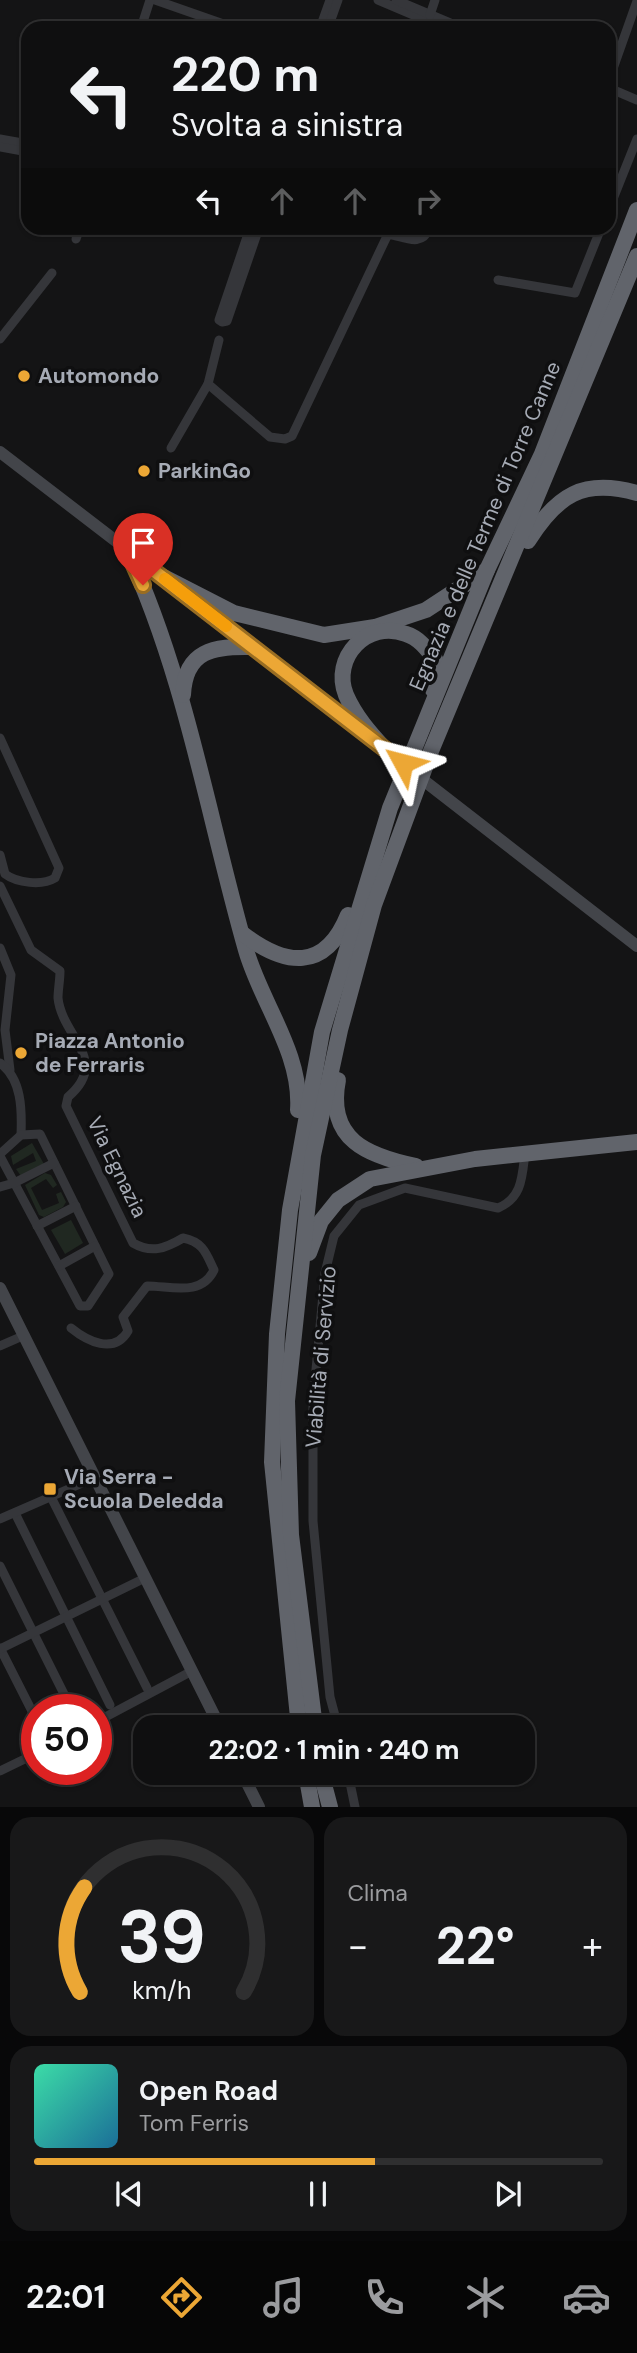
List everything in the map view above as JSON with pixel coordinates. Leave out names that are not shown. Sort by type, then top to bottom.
[{"type":"highway","name":"Egnazia e delle Terme di Torre Canne","points":[[298,1715],[272,1462],[277,1334],[290,1210],[322,1032],[381,831],[487,570],[542,454],[637,210]]},
{"type":"highway","name":"Egnazia e delle Terme di Torre Canne","points":[[314,1715],[291,1535],[287,1401],[313,1155],[374,905],[431,751],[637,256]]},
{"type":"highway","points":[[466,668],[475,659],[520,554],[547,512],[576,492],[610,485],[637,493]]},
{"type":"highway","points":[[127,550],[151,603],[183,704],[246,952],[280,1028],[299,1093],[290,1210]]},
{"type":"highway","points":[[158,574],[234,613],[324,635],[375,627],[426,610],[487,570]]},
{"type":"highway","points":[[385,749],[365,727],[344,686],[347,654],[366,636],[387,632],[407,634],[424,645],[435,659],[433,689],[419,738]]},
{"type":"highway","points":[[183,704],[184,675],[201,654],[226,646],[252,647]]},
{"type":"highway","points":[[243,934],[265,951],[288,959],[313,958],[342,930],[381,831]]},
{"type":"highway","points":[[356,970],[359,984],[335,1096],[340,1123],[355,1144],[379,1158],[422,1168]]},
{"type":"highway","points":[[303,1268],[321,1221],[338,1200],[370,1179],[422,1168],[525,1153],[637,1142]]},
{"type":"highway","points":[[308,1785],[312,1807]]},
{"type":"highway","points":[[324,1785],[330,1807]]},
{"type":"main road","points":[[0,452],[637,946]]},
{"type":"main road","points":[[0,1288],[214,1715]]},
{"type":"main road","points":[[248,1785],[259,1807]]},
{"type":"street","points":[[144,21],[153,0],[214,21]]},
{"type":"street","points":[[322,21],[330,0]]},
{"type":"street","points":[[330,21],[338,0]]},
{"type":"street","points":[[378,0],[428,21]]},
{"type":"street","points":[[396,0],[445,21]]},
{"type":"street","points":[[430,15],[435,0]]},
{"type":"street","points":[[616,60],[637,1]]},
{"type":"street","points":[[616,92],[637,100]]},
{"type":"street","points":[[0,139],[21,143]]},
{"type":"street","points":[[616,192],[637,139]]},
{"type":"street","points":[[0,147],[21,151]]},
{"type":"street","points":[[76,239],[77,235]]},
{"type":"street","points":[[248,235],[226,296],[219,320],[222,322],[227,321],[257,235]]},
{"type":"street","points":[[208,384],[270,437],[285,439],[292,436],[387,235]]},
{"type":"street","points":[[400,235],[416,241],[425,235]]},
{"type":"street","points":[[498,280],[575,293],[598,235]]},
{"type":"street","points":[[0,340],[52,273]]},
{"type":"street","points":[[171,448],[208,384],[219,340]]},
{"type":"street","points":[[0,737],[59,868],[55,878],[49,882],[19,881],[5,874],[0,855]]},
{"type":"street","name":"Via Egnazia","points":[[0,886],[32,950],[41,960],[54,964],[60,971],[58,999],[84,1052],[85,1063],[85,1075],[78,1088],[68,1097],[66,1106],[133,1243],[141,1248],[163,1250],[183,1238],[195,1240],[204,1247],[214,1270],[211,1278],[192,1290],[147,1286],[123,1317],[128,1331],[124,1338],[108,1345],[87,1341],[71,1328]]},
{"type":"street","points":[[0,948],[11,975],[5,1013],[10,1070],[23,1104],[21,1135]]},
{"type":"street","points":[[0,992],[10,987]]},
{"type":"street","points":[[0,1063],[10,1070]]},
{"type":"street","points":[[40,1134],[109,1274],[88,1306],[80,1306],[0,1155],[21,1135],[40,1134]]},
{"type":"street","name":"Viabilità di Servizio","points":[[335,1715],[330,1697],[313,1521],[313,1402],[325,1273],[334,1236],[359,1205],[405,1188],[498,1208],[511,1203],[520,1188],[525,1153]]},
{"type":"street","points":[[0,1187],[54,1163]]},
{"type":"street","points":[[37,1226],[76,1206]]},
{"type":"street","points":[[59,1266],[95,1246]]},
{"type":"street","points":[[0,1346],[25,1335]]},
{"type":"street","points":[[0,1519],[96,1477]]},
{"type":"street","points":[[51,1497],[146,1688]]},
{"type":"street","points":[[15,1513],[104,1694]]},
{"type":"street","points":[[0,1566],[64,1694]]},
{"type":"street","points":[[23,1694],[0,1649],[145,1578]]},
{"type":"street","points":[[112,1714],[192,1671]]},
{"type":"street","points":[[1,1766],[21,1758]]},
{"type":"street","points":[[350,1785],[355,1807]]},
{"type":"shaded area","points":[[32,1143],[44,1164],[21,1176],[16,1169],[36,1161],[33,1153],[13,1165],[11,1156]]},
{"type":"shaded area","points":[[45,1173],[51,1175],[57,1185],[53,1188],[46,1179],[31,1188],[42,1210],[59,1203],[56,1194],[61,1192],[66,1202],[63,1207],[44,1217],[39,1215],[25,1185]]},
{"type":"shaded area","points":[[71,1220],[83,1243],[65,1254],[51,1230]]},
{"type":"slow traffic","points":[[165,579],[226,626]]},
{"type":"place","name":"Automondo","points":[[24,376]]},
{"type":"place","name":"ParkinGo","points":[[144,471]]},
{"type":"place","name":"Piazza Antonio de Ferraris","points":[[21,1053]]},
{"type":"place","name":"Via Serra - Scuola Deledda","points":[[50,1489]]},
{"type":"route","points":[[143,585],[127,550],[403,763]]}]
